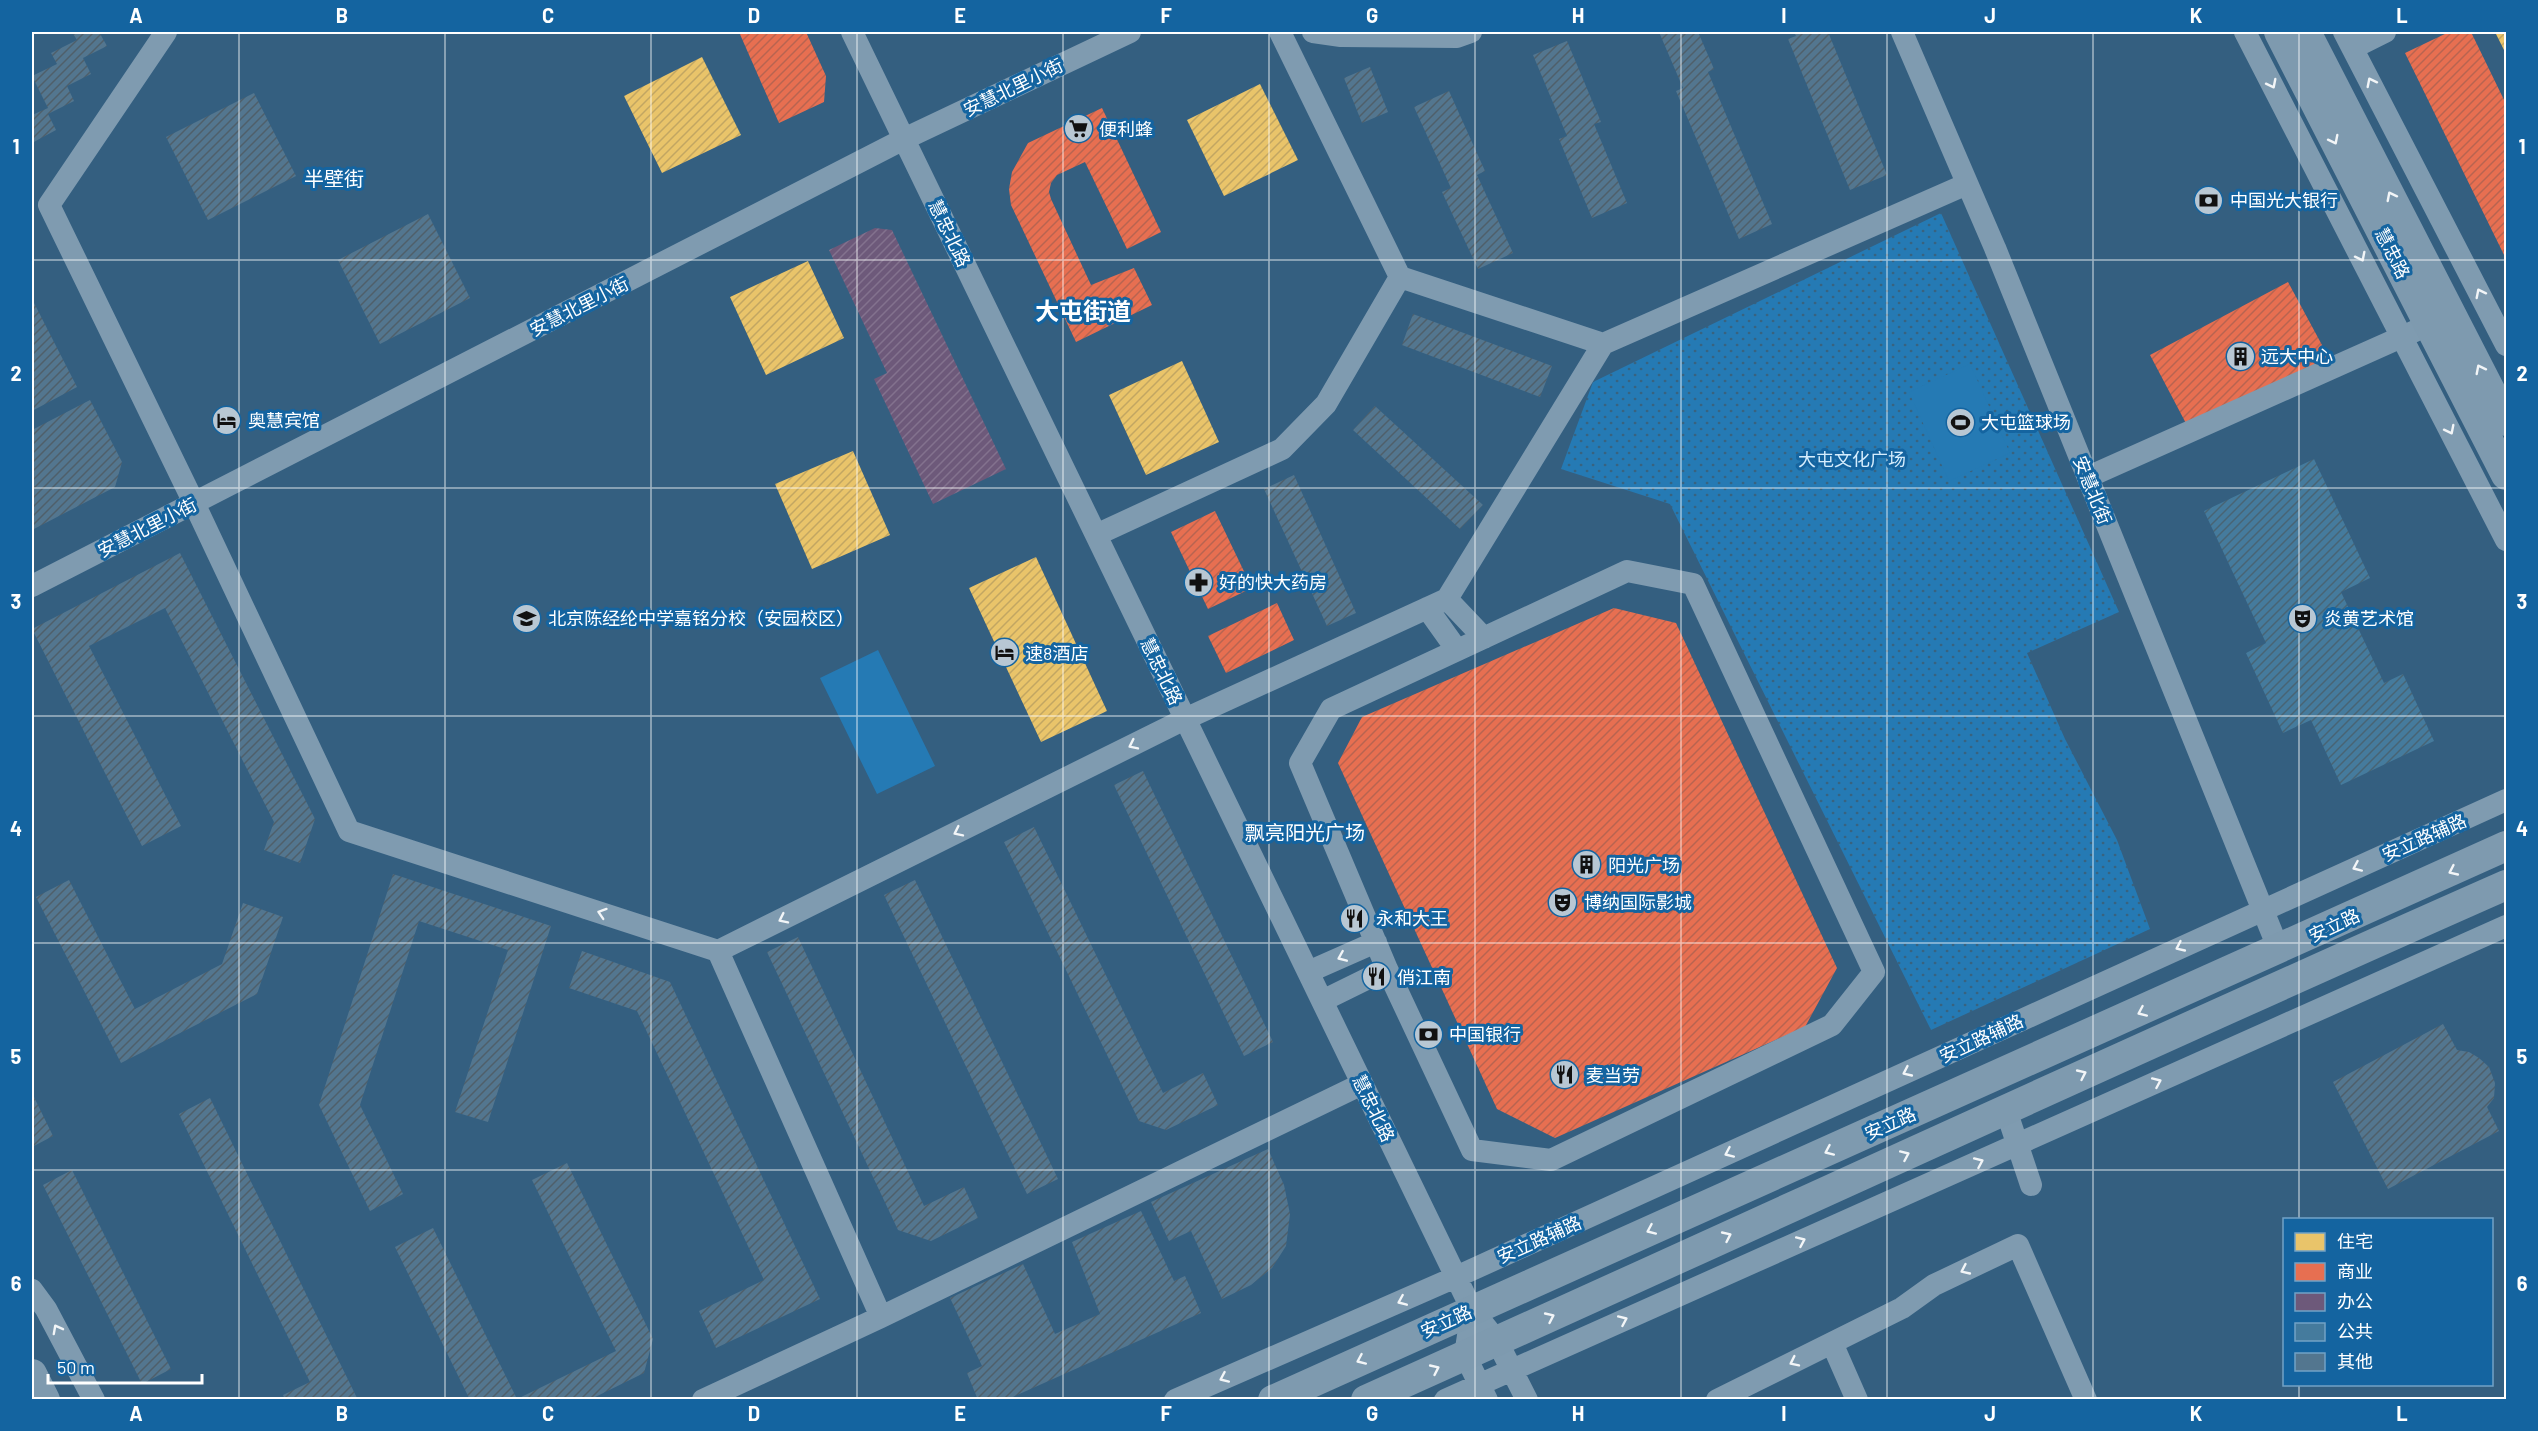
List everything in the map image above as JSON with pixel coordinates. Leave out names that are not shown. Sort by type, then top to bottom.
[{"type":"main road","name":"慧忠路","points":[[2279,32],[2506,475]]},
{"type":"main road","name":"慧忠路","points":[[2306,32],[2506,421]]},
{"type":"main road","name":"安立路","points":[[1273,1400],[2279,950],[2506,846]]},
{"type":"main road","name":"安立路","points":[[1366,1400],[2195,1022],[2506,885]]},
{"type":"main road","points":[[32,1374],[45,1400]]},
{"type":"street","points":[[166,32],[40,203],[194,502],[349,831],[718,951],[1185,719],[1437,604],[1603,344],[1967,184]]},
{"type":"street","name":"慧忠北路","points":[[852,32],[1472,1310],[1497,1341],[1527,1400]]},
{"type":"street","name":"安慧北里小街","points":[[32,586],[904,140],[1130,32]]},
{"type":"street","points":[[1280,32],[1400,277],[1603,344]]},
{"type":"street","points":[[1313,32],[1341,36],[1457,37],[1471,32]]},
{"type":"street","name":"安慧北街","points":[[1902,32],[2088,477],[2279,950]]},
{"type":"street","points":[[2245,32],[2506,540]]},
{"type":"street","points":[[2385,32],[2349,40],[2506,345]]},
{"type":"street","points":[[1096,536],[1282,449],[1326,404],[1400,277]]},
{"type":"street","points":[[2088,477],[2429,324]]},
{"type":"street","points":[[1627,571],[1693,584],[1874,972],[1832,1025],[1551,1160],[1472,1150],[1387,969],[1300,763],[1331,709],[1484,638],[1627,571]]},
{"type":"street","points":[[1437,604],[1484,638]]},
{"type":"street","points":[[1437,604],[1457,650]]},
{"type":"street","name":"安立路辅路","points":[[1456,1277],[2506,800]]},
{"type":"street","points":[[1445,1400],[1483,1392],[1512,1369],[2506,926]]},
{"type":"street","points":[[1308,972],[1376,942]]},
{"type":"street","points":[[718,951],[881,1317]]},
{"type":"street","points":[[1322,1001],[1387,969]]},
{"type":"street","points":[[703,1400],[881,1317],[1362,1084]]},
{"type":"street","points":[[2006,1110],[2031,1185]]},
{"type":"street","points":[[1717,1400],[1902,1308],[1934,1285],[2018,1245],[2086,1400]]},
{"type":"street","name":"安立路","points":[[1175,1400],[1456,1277]]},
{"type":"street","points":[[32,1290],[46,1309],[94,1400]]},
{"type":"street","points":[[1472,1310],[1465,1355],[1483,1392]]},
{"type":"street","points":[[1832,1343],[1857,1400]]},
{"type":"green space","name":"大屯文化广场","points":[[1941,213],[2119,612],[2027,653],[2065,739],[2117,840],[2150,929],[1931,1030],[1670,504],[1561,469],[1593,382]]},
{"type":"green space","name":"大屯篮球场","points":[[1970,364],[2010,453],[1949,481],[1909,392]]},
{"type":"green space","points":[[878,650],[935,766],[877,794],[820,678]]},
{"type":"building: 住宅","points":[[2495,32],[2506,32],[2506,54]]},
{"type":"building: 住宅","points":[[702,57],[741,135],[662,173],[624,96]]},
{"type":"building: 住宅","points":[[1260,84],[1298,160],[1224,196],[1187,120]]},
{"type":"building: 住宅","points":[[808,261],[844,338],[766,375],[730,297]]},
{"type":"building: 住宅","points":[[1182,361],[1219,442],[1146,475],[1109,395]]},
{"type":"building: 住宅","points":[[853,451],[890,535],[812,569],[775,484]]},
{"type":"building: 住宅","points":[[1036,557],[1107,711],[1041,742],[969,588]]},
{"type":"building: 商业","points":[[739,32],[806,32],[826,76],[824,102],[779,123]]},
{"type":"building: 商业","points":[[2449,32],[2471,32],[2506,104],[2506,259],[2405,53]]},
{"type":"building: 商业","points":[[1102,108],[1161,232],[1127,249],[1085,162],[1057,175],[1051,183],[1049,192],[1051,199],[1091,285],[1134,268],[1152,305],[1076,342],[1011,205],[1009,189],[1012,172],[1028,143]]},
{"type":"building: 商业","name":"远大中心","points":[[2288,282],[2329,358],[2190,431],[2150,355]]},
{"type":"building: 商业","points":[[1215,511],[1252,588],[1208,609],[1171,532]]},
{"type":"building: 商业","points":[[1277,603],[1294,640],[1226,673],[1208,636]]},
{"type":"building: 商业","name":"阳光广场","points":[[1614,608],[1676,623],[1837,968],[1805,1027],[1555,1138],[1497,1109],[1338,763],[1362,717]]},
{"type":"building: 办公","points":[[875,228],[892,230],[1006,469],[933,504],[874,379],[887,373],[829,250]]},
{"type":"building: 公共","name":"炎黄艺术馆","points":[[2314,459],[2370,578],[2341,592],[2384,683],[2403,674],[2434,741],[2341,785],[2311,720],[2283,733],[2246,653],[2266,643],[2204,511]]},
{"type":"building: 其他","points":[[72,32],[99,32],[107,46],[83,58],[91,74],[67,86],[74,101],[48,114],[56,130],[32,143],[32,115],[48,108],[32,76],[57,64],[51,53],[77,40]]},
{"type":"building: 其他","points":[[1659,32],[1698,32],[1714,69],[1708,72],[1772,224],[1739,239],[1676,91],[1683,88]]},
{"type":"building: 其他","points":[[1794,32],[1828,32],[1887,175],[1850,190],[1788,39],[1796,36]]},
{"type":"building: 其他","points":[[1567,41],[1601,122],[1594,124],[1627,203],[1592,218],[1559,139],[1567,136],[1533,55]]},
{"type":"building: 其他","points":[[1370,67],[1388,112],[1362,123],[1344,78]]},
{"type":"building: 其他","points":[[1449,91],[1485,171],[1477,175],[1513,253],[1478,269],[1442,192],[1451,188],[1414,107]]},
{"type":"building: 其他","points":[[254,93],[296,176],[208,220],[166,137]]},
{"type":"building: 其他","points":[[428,214],[470,298],[380,344],[338,260]]},
{"type":"building: 其他","points":[[32,299],[77,387],[32,411]]},
{"type":"building: 其他","points":[[1413,314],[1552,366],[1540,397],[1402,345]]},
{"type":"building: 其他","points":[[90,400],[122,462],[115,487],[32,530],[32,430]]},
{"type":"building: 其他","points":[[1375,406],[1483,505],[1460,529],[1353,430]]},
{"type":"building: 其他","points":[[1294,475],[1356,613],[1327,626],[1264,489]]},
{"type":"building: 其他","points":[[180,553],[315,819],[300,863],[264,850],[274,822],[165,608],[89,646],[181,826],[142,846],[32,629]]},
{"type":"building: 其他","points":[[1143,771],[1273,1042],[1244,1056],[1114,785]]},
{"type":"building: 其他","points":[[1034,827],[1163,1093],[1203,1073],[1218,1105],[1166,1130],[1139,1121],[1004,842]]},
{"type":"building: 其他","points":[[393,874],[551,926],[488,1122],[455,1112],[508,950],[419,921],[360,1105],[403,1194],[370,1211],[319,1105]]},
{"type":"building: 其他","points":[[69,880],[135,1009],[222,964],[243,903],[283,917],[257,994],[121,1063],[36,897]]},
{"type":"building: 其他","points":[[915,880],[1058,1179],[1027,1194],[884,895]]},
{"type":"building: 其他","points":[[798,937],[924,1206],[964,1187],[978,1218],[931,1241],[898,1230],[767,952]]},
{"type":"building: 其他","points":[[582,951],[670,982],[820,1299],[716,1348],[699,1311],[764,1280],[637,1011],[569,988]]},
{"type":"building: 其他","points":[[2443,1024],[2457,1050],[2469,1052],[2489,1067],[2495,1083],[2494,1098],[2487,1107],[2499,1131],[2388,1189],[2333,1082]]},
{"type":"building: 其他","points":[[32,1093],[53,1136],[32,1147]]},
{"type":"building: 其他","points":[[210,1098],[357,1398],[353,1400],[285,1400],[283,1395],[310,1382],[179,1114]]},
{"type":"building: 其他","points":[[1268,1149],[1284,1185],[1290,1214],[1286,1246],[1272,1268],[1251,1285],[1222,1299],[1191,1231],[1169,1241],[1151,1202]]},
{"type":"building: 其他","points":[[567,1163],[653,1339],[644,1373],[589,1400],[470,1400],[395,1247],[433,1228],[517,1399],[616,1351],[532,1180]]},
{"type":"building: 其他","points":[[72,1170],[171,1369],[142,1384],[43,1185]]},
{"type":"building: 其他","points":[[1141,1211],[1174,1281],[1185,1276],[1201,1313],[1006,1400],[978,1400],[967,1373],[982,1366],[950,1298],[1023,1264],[1055,1334],[1100,1314],[1072,1242]]},
{"type":"place","name":"便利蜂","points":[[1078,129]]},
{"type":"place","name":"中国光大银行","points":[[2209,200]]},
{"type":"place","name":"远大中心","points":[[2240,356]]},
{"type":"place","name":"奥慧宾馆","points":[[227,420]]},
{"type":"place","name":"大屯篮球场","points":[[1960,422]]},
{"type":"place","name":"好的快大药房","points":[[1198,582]]},
{"type":"place","name":"北京陈经纶中学嘉铭分校（安园校区）","points":[[527,618]]},
{"type":"place","name":"炎黄艺术馆","points":[[2303,618]]},
{"type":"place","name":"速8酒店","points":[[1004,653]]},
{"type":"place","name":"阳光广场","points":[[1587,865]]},
{"type":"place","name":"博纳国际影城","points":[[1563,902]]},
{"type":"place","name":"永和大王","points":[[1355,918]]},
{"type":"place","name":"俏江南","points":[[1376,977]]},
{"type":"place","name":"中国银行","points":[[1428,1034]]},
{"type":"place","name":"麦当劳","points":[[1565,1075]]},
{"type":"district","name":"半壁街","points":[[334,178]]},
{"type":"district","name":"大屯街道","points":[[1083,310]]},
{"type":"district","name":"飘亮阳光广场","points":[[1305,832]]}]
